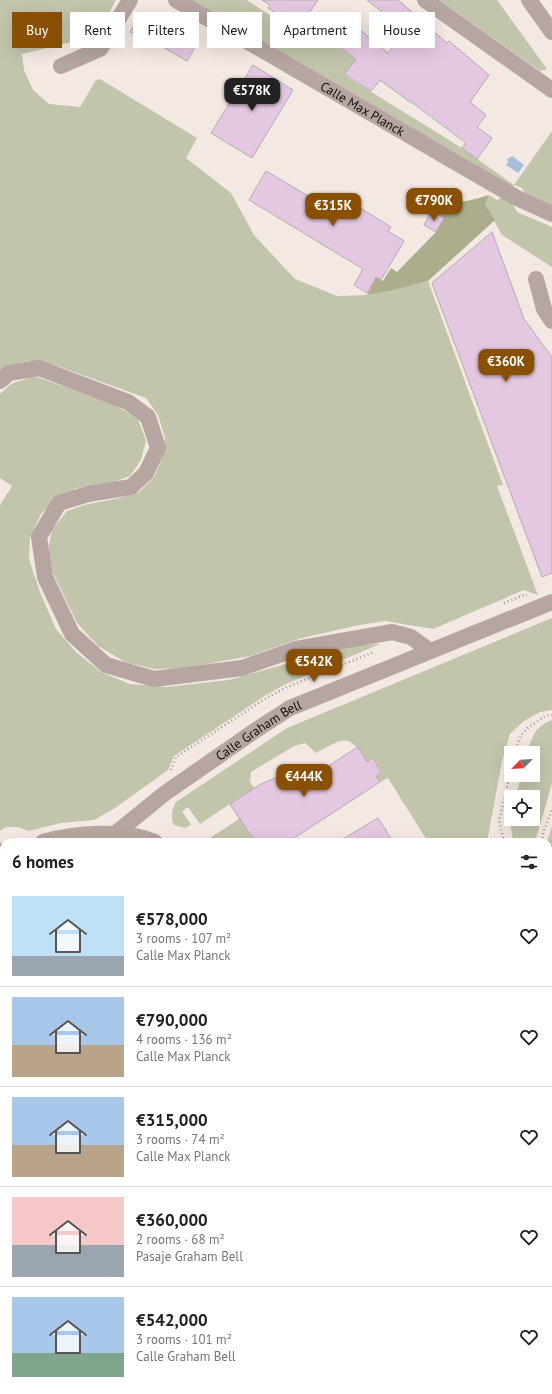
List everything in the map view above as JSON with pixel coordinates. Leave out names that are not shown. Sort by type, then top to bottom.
[{"type":"street","points":[[61,66],[100,49],[130,0]]},
{"type":"street","name":"Calle Max Planck","points":[[176,0],[517,198],[552,214]]},
{"type":"street","points":[[426,0],[552,90]]},
{"type":"street","points":[[528,0],[552,32]]},
{"type":"street","points":[[536,279],[544,309],[552,321]]},
{"type":"street","points":[[0,381],[8,373],[39,368],[128,402],[148,417],[158,448],[146,473],[131,487],[88,494],[59,503],[39,537],[45,577],[72,634],[106,665],[154,679],[242,668],[296,649],[392,632],[411,637],[430,651]]},
{"type":"street","name":"Calle Graham Bell","points":[[116,833],[164,794],[290,708],[552,602]]},
{"type":"street","points":[[57,838],[116,833],[143,838]]},
{"type":"path","points":[[517,746],[526,728],[546,715],[552,715]]},
{"type":"path","points":[[503,838],[499,821],[508,782]]},
{"type":"path","points":[[542,838],[552,810]]},
{"type":"green space","points":[[0,0],[116,0],[110,12],[70,12],[70,42],[62,44],[62,12],[12,12],[12,48],[47,48],[22,54],[24,70],[33,90],[49,104],[80,107],[96,80],[100,79],[197,138],[186,158],[231,193],[254,235],[295,279],[337,296],[367,295],[390,291],[428,281],[503,485],[497,486],[538,595],[524,590],[433,629],[385,621],[302,638],[250,656],[185,668],[154,669],[125,662],[98,646],[77,623],[52,571],[48,551],[52,530],[67,511],[84,505],[120,498],[139,492],[154,477],[162,459],[165,438],[158,415],[146,398],[49,363],[29,361],[9,365],[0,372]]},
{"type":"green space","points":[[182,0],[247,0],[270,15],[270,48],[341,49],[356,60],[344,75],[462,148],[514,185],[512,189],[262,46],[262,12],[207,12],[207,14]]},
{"type":"green space","points":[[439,0],[497,0],[547,69],[540,71]]},
{"type":"green space","points":[[552,131],[552,207],[526,196],[522,188],[514,185]]},
{"type":"green space","points":[[489,195],[497,200],[502,197],[512,203],[517,212],[552,227],[552,267],[502,235],[485,205]]},
{"type":"green space","points":[[489,195],[485,205],[495,220],[428,281],[390,291],[367,295],[376,277],[383,281],[391,268],[397,272],[436,232],[444,218],[433,211],[430,216],[418,209],[422,201],[440,203],[456,202],[472,200]]},
{"type":"green space","points":[[34,376],[114,404],[138,419],[146,441],[141,460],[130,476],[114,482],[77,488],[58,497],[41,514],[30,538],[29,559],[40,592],[56,629],[76,652],[101,672],[130,684],[167,687],[229,680],[352,645],[380,644],[286,684],[266,695],[174,756],[168,770],[115,808],[94,820],[61,823],[29,831],[18,827],[6,827],[0,831],[0,505],[12,486],[0,478],[0,394],[11,384]]},
{"type":"green space","points":[[552,618],[552,710],[540,712],[524,721],[510,734],[506,746],[504,746],[504,754],[488,838],[426,838],[388,778],[380,782],[376,776],[382,772],[373,758],[367,762],[355,746],[350,742],[345,741],[340,741],[316,753],[305,743],[294,746],[251,772],[250,781],[254,788],[256,787],[258,790],[249,796],[246,793],[200,824],[188,807],[182,811],[191,825],[185,828],[174,825],[172,813],[176,802],[287,728]]},
{"type":"green space","points":[[552,720],[552,784],[540,825],[540,790],[518,790],[519,782],[540,782],[540,746],[529,746],[535,733],[542,725]]},
{"type":"green space","points":[[242,817],[245,821],[242,822],[255,838],[210,838]]},
{"type":"green space","points":[[511,826],[540,826],[536,838],[512,838]]},
{"type":"green space","points":[[552,826],[552,838],[548,838]]},
{"type":"water","points":[[512,156],[524,165],[518,173],[506,165],[508,162],[507,159]]},
{"type":"building","points":[[262,0],[318,0],[310,12],[274,12],[268,8],[270,5]]},
{"type":"building","points":[[367,0],[398,0],[412,12],[382,12]]},
{"type":"building","points":[[133,27],[133,34],[130,32]]},
{"type":"building","points":[[361,30],[369,37],[369,48],[382,48],[388,53],[392,48],[435,48],[435,32],[447,43],[449,41],[489,75],[470,102],[486,115],[477,127],[492,138],[477,159],[462,148],[466,143],[380,80],[371,91],[344,74],[356,60],[341,48],[361,48]]},
{"type":"building","points":[[165,48],[194,48],[187,61]]},
{"type":"building","points":[[253,65],[293,90],[252,158],[211,133]]},
{"type":"building","points":[[266,171],[320,203],[325,193],[341,202],[344,198],[391,227],[388,231],[404,241],[381,280],[376,277],[367,293],[354,285],[363,269],[249,200]]},
{"type":"building","points":[[432,211],[444,218],[436,232],[424,225]]},
{"type":"building","points":[[492,232],[524,319],[552,357],[552,573],[542,577],[432,283]]},
{"type":"building","points":[[358,747],[367,762],[373,758],[381,772],[376,776],[380,782],[294,838],[254,838],[247,830],[230,804],[261,784],[282,775],[307,769],[311,777]]},
{"type":"building","points":[[378,818],[390,838],[345,838]]}]
